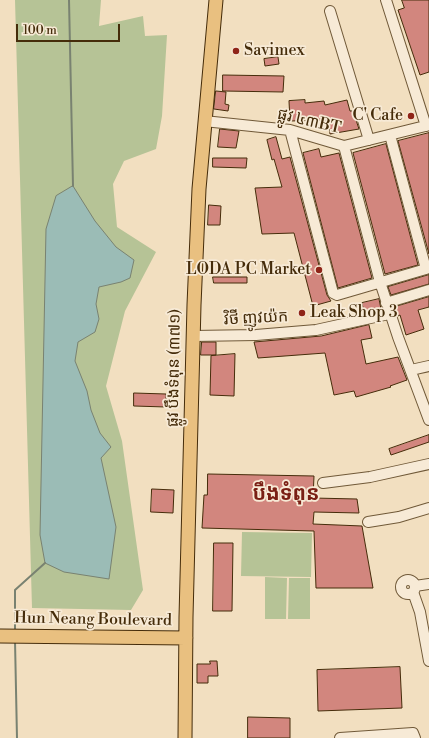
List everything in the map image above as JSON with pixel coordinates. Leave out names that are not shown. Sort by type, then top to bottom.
[{"type":"main road","name":"ផ្លូវ បឹងទំពុន (៣៧១)","points":[[185,738],[193,336],[199,190],[216,0]]},
{"type":"main road","name":"Hun Neang Boulevard","points":[[0,636],[186,638]]},
{"type":"street","points":[[386,0],[428,125]]},
{"type":"street","points":[[330,11],[369,140]]},
{"type":"street","name":"ផ្លូវ ៤៣BT","points":[[204,121],[290,130],[344,146],[428,125]]},
{"type":"street","points":[[290,130],[333,293],[337,294],[426,269],[390,135]]},
{"type":"street","points":[[344,146],[389,314],[429,420]]},
{"type":"street","points":[[386,303],[429,290]]},
{"type":"street","name":"វិថី ញូវយ៉ក","points":[[193,336],[256,335],[316,330],[389,314]]},
{"type":"street","points":[[411,370],[429,366]]},
{"type":"street","points":[[323,483],[370,478],[429,464]]},
{"type":"street","points":[[368,522],[399,517],[429,508]]},
{"type":"street","points":[[429,584],[414,589],[429,661]]},
{"type":"street","points":[[340,738],[414,735]]},
{"type":"green space","points":[[15,0],[101,0],[99,26],[143,16],[145,36],[167,35],[162,116],[156,149],[124,161],[113,184],[117,227],[156,252],[125,311],[106,386],[122,441],[143,590],[131,610],[32,608]]},
{"type":"green space","points":[[242,532],[312,533],[311,577],[241,576]]},
{"type":"green space","points":[[265,577],[287,578],[286,619],[265,619]]},
{"type":"green space","points":[[289,578],[310,578],[310,619],[288,619]]},
{"type":"water","points":[[73,186],[95,221],[116,247],[134,260],[130,278],[121,282],[99,287],[96,304],[99,319],[95,332],[78,342],[75,361],[87,391],[91,410],[100,433],[111,447],[101,458],[116,527],[109,579],[64,572],[45,563],[40,535],[46,229],[56,196]]},
{"type":"building","points":[[402,0],[429,0],[429,72],[420,75],[398,10],[404,8]]},
{"type":"building","points":[[278,57],[279,64],[265,66],[264,59]]},
{"type":"building","points":[[223,75],[284,76],[283,92],[223,91]]},
{"type":"building","points":[[216,91],[226,92],[225,104],[229,105],[228,111],[214,109]]},
{"type":"building","points":[[305,100],[305,103],[324,101],[325,105],[347,100],[350,111],[353,111],[359,129],[330,134],[328,120],[290,121],[289,101]]},
{"type":"building","points":[[220,129],[239,131],[236,148],[218,147]]},
{"type":"building","points":[[429,133],[429,254],[398,141]]},
{"type":"building","points":[[276,137],[282,159],[290,157],[327,295],[331,301],[313,306],[294,233],[262,234],[255,188],[282,187],[274,159],[272,160],[267,140]]},
{"type":"building","points":[[386,144],[418,265],[385,274],[353,153]]},
{"type":"building","points":[[319,149],[321,157],[339,153],[372,278],[338,288],[303,153]]},
{"type":"building","points":[[213,158],[247,158],[246,168],[213,167]]},
{"type":"building","points":[[209,205],[221,206],[220,225],[208,225]]},
{"type":"building","points":[[429,275],[429,284],[391,295],[388,287]]},
{"type":"building","points":[[213,277],[247,277],[247,283],[214,283]]},
{"type":"building","points":[[429,297],[429,307],[418,310],[424,329],[406,335],[400,315],[398,316],[395,307]]},
{"type":"building","points":[[379,299],[381,309],[364,313],[362,303]]},
{"type":"building","points":[[369,325],[372,338],[361,340],[366,364],[398,357],[407,380],[390,386],[391,387],[356,397],[354,391],[334,395],[325,353],[258,358],[254,342],[321,336]]},
{"type":"building","points":[[202,342],[216,342],[216,355],[201,355]]},
{"type":"building","points":[[235,354],[234,396],[210,395],[211,356]]},
{"type":"building","points":[[134,393],[166,394],[166,407],[134,406]]},
{"type":"building","points":[[429,435],[429,442],[391,455],[389,449]]},
{"type":"building","points":[[208,474],[314,476],[313,498],[357,499],[359,513],[314,512],[313,524],[362,526],[373,588],[316,588],[314,531],[202,528],[204,495],[207,495]]},
{"type":"building","points":[[152,489],[174,490],[173,513],[151,512]]},
{"type":"building","points":[[214,543],[233,543],[232,611],[213,611]]},
{"type":"building","points":[[210,661],[217,661],[218,676],[208,676],[208,683],[197,683],[197,664],[210,664]]},
{"type":"building","points":[[400,667],[402,708],[318,711],[317,670]]},
{"type":"building","points":[[248,717],[290,718],[290,738],[248,738]]},
{"type":"waterway","points":[[69,0],[73,186]]},
{"type":"waterway","points":[[15,631],[15,590],[45,563]]},
{"type":"waterway","points":[[15,641],[17,738]]},
{"type":"place","name":"Savimex","points":[[236,51]]},
{"type":"place","name":"C' Cafe","points":[[411,116]]},
{"type":"place","name":"LODA PC Market","points":[[319,270]]},
{"type":"place","name":"Leak Shop 3","points":[[302,313]]},
{"type":"district","name":"បឹងទំពុន","points":[[286,495]]}]
